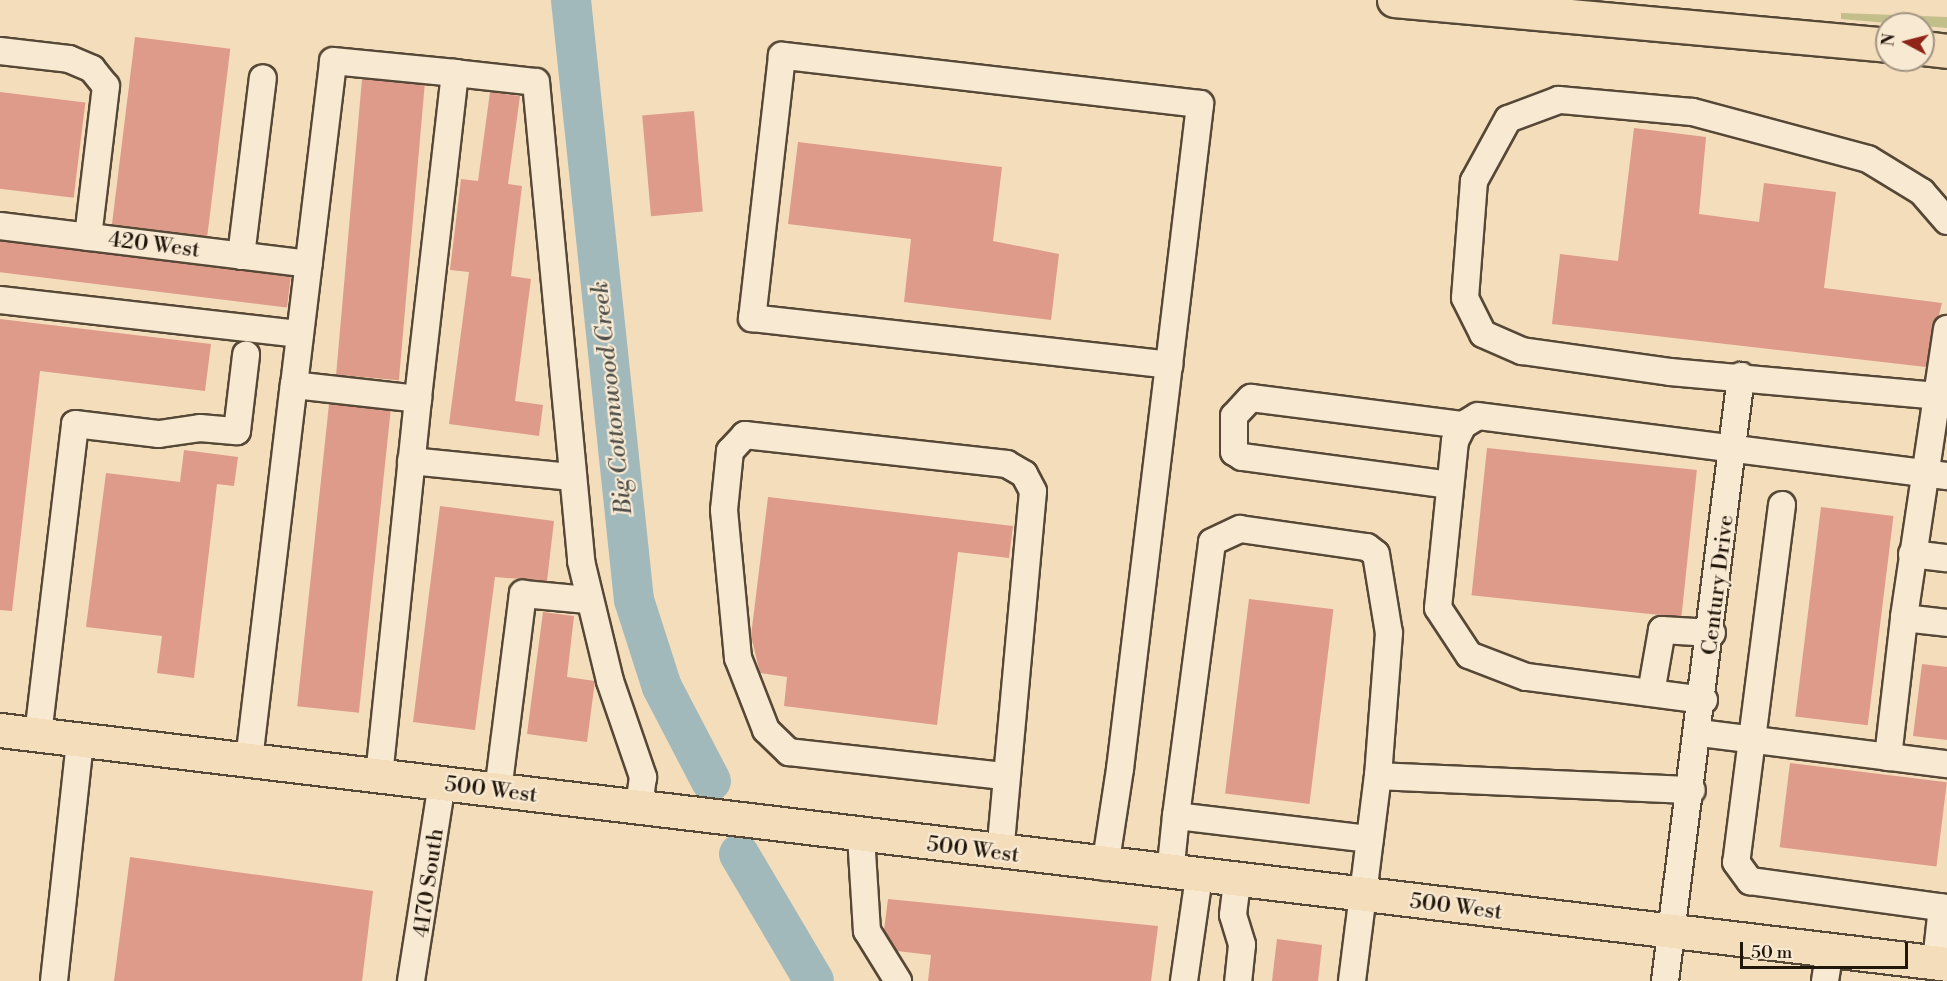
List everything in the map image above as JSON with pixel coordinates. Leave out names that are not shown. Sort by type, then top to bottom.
[{"type":"main road","points":[[1394,0],[1875,44]]},
{"type":"main road","name":"500 West","points":[[0,730],[639,807],[1105,867],[1675,932],[1828,965],[1941,963]]},
{"type":"street","points":[[0,51],[69,59],[92,69],[106,86],[88,237]]},
{"type":"street","points":[[1105,867],[1169,365],[1200,104],[782,56],[752,318],[1169,365]]},
{"type":"street","points":[[249,760],[333,61],[536,81],[572,477],[588,600],[643,777],[639,807]]},
{"type":"street","points":[[379,776],[411,461],[455,73]]},
{"type":"street","points":[[241,256],[263,78]]},
{"type":"street","points":[[1937,396],[1522,351],[1484,334],[1465,298],[1474,181],[1508,119],[1558,100],[1692,112],[1868,159],[1922,192],[1947,221]]},
{"type":"street","name":"420 West","points":[[0,226],[309,264]]},
{"type":"street","points":[[0,300],[300,334]]},
{"type":"street","points":[[1888,757],[1912,554],[1935,474],[1937,396],[1947,329]]},
{"type":"street","points":[[38,735],[75,424],[159,434],[200,428],[237,431],[246,355]]},
{"type":"street","name":"Century Drive","points":[[1665,981],[1675,932],[1736,449],[1742,376]]},
{"type":"street","points":[[294,385],[418,399]]},
{"type":"street","points":[[1450,485],[1242,457],[1234,452],[1234,416],[1251,398],[1462,425],[1478,416],[1935,474]]},
{"type":"street","points":[[1462,425],[1450,485],[1438,608],[1469,655],[1526,677],[1704,700]]},
{"type":"street","points":[[1000,854],[1007,807],[1004,776],[1033,491],[1024,474],[1007,464],[745,435],[730,451],[724,510],[738,658],[766,730],[789,752],[1004,776]]},
{"type":"street","points":[[411,461],[572,477]]},
{"type":"street","points":[[1782,505],[1736,862],[1744,876],[1945,908],[1941,963]]},
{"type":"street","points":[[1184,981],[1185,876],[1176,816],[1212,542],[1240,530],[1367,547],[1376,554],[1383,578],[1389,633],[1378,776],[1352,981]]},
{"type":"street","points":[[1912,554],[1947,558]]},
{"type":"street","points":[[498,791],[523,594],[588,600]]},
{"type":"street","points":[[1904,618],[1947,622]]},
{"type":"street","points":[[1651,693],[1662,630],[1712,633]]},
{"type":"street","points":[[1700,733],[1947,765]]},
{"type":"street","points":[[54,981],[80,740]]},
{"type":"street","points":[[1378,776],[1692,790]]},
{"type":"street","name":"4170 South","points":[[411,981],[442,784]]},
{"type":"street","points":[[1176,816],[1370,839]]},
{"type":"street","points":[[861,836],[867,931],[898,981]]},
{"type":"street","points":[[1238,882],[1238,981]]},
{"type":"shaded area","points":[[1841,13],[1875,14],[1875,22],[1841,19]]},
{"type":"shaded area","points":[[1935,17],[1947,17],[1947,28],[1935,27]]},
{"type":"building","points":[[135,37],[230,49],[207,236],[112,225]]},
{"type":"building","points":[[362,79],[425,84],[399,380],[336,375]]},
{"type":"building","points":[[0,92],[85,102],[74,198],[0,189]]},
{"type":"building","points":[[490,92],[520,96],[508,184],[522,186],[511,276],[531,279],[515,401],[543,405],[539,436],[449,424],[469,272],[450,270],[461,179],[478,181]]},
{"type":"building","points":[[694,111],[703,212],[651,216],[642,116]]},
{"type":"building","points":[[1634,128],[1706,137],[1699,214],[1759,222],[1764,183],[1836,192],[1824,288],[1942,303],[1926,367],[1552,324],[1560,254],[1618,261]]},
{"type":"building","points":[[798,142],[1002,167],[993,241],[1059,254],[1051,320],[904,302],[911,239],[788,224]]},
{"type":"building","points":[[0,241],[291,277],[287,307],[0,272]]},
{"type":"building","points":[[0,319],[211,344],[205,391],[40,371],[12,611],[0,610]]},
{"type":"building","points":[[329,404],[391,410],[359,713],[297,706]]},
{"type":"building","points":[[1487,448],[1697,470],[1681,617],[1472,595]]},
{"type":"building","points":[[184,450],[238,457],[234,486],[217,484],[194,678],[157,673],[162,636],[86,627],[106,473],[180,482]]},
{"type":"building","points":[[768,497],[1013,526],[1009,558],[958,552],[937,725],[784,706],[787,677],[760,673],[751,636]]},
{"type":"building","points":[[440,506],[554,521],[547,581],[495,577],[475,730],[413,722]]},
{"type":"building","points":[[1821,507],[1893,516],[1868,725],[1795,716]]},
{"type":"building","points":[[1249,599],[1333,609],[1309,804],[1225,794]]},
{"type":"building","points":[[543,612],[574,616],[567,677],[595,681],[587,742],[527,734]]},
{"type":"building","points":[[1922,664],[1947,667],[1947,740],[1913,736]]},
{"type":"building","points":[[1790,763],[1947,782],[1936,867],[1780,847]]},
{"type":"building","points":[[130,857],[373,891],[362,981],[114,981]]},
{"type":"building","points":[[888,899],[1158,926],[1151,981],[928,981],[931,955],[897,951],[884,930]]},
{"type":"building","points":[[1277,939],[1322,945],[1318,981],[1272,981]]},
{"type":"waterway","name":"Big Cottonwood Creek","points":[[571,0],[634,600],[662,687],[711,781]]},
{"type":"waterway","name":"Big Cottonwood Creek","points":[[739,854],[814,981]]}]
